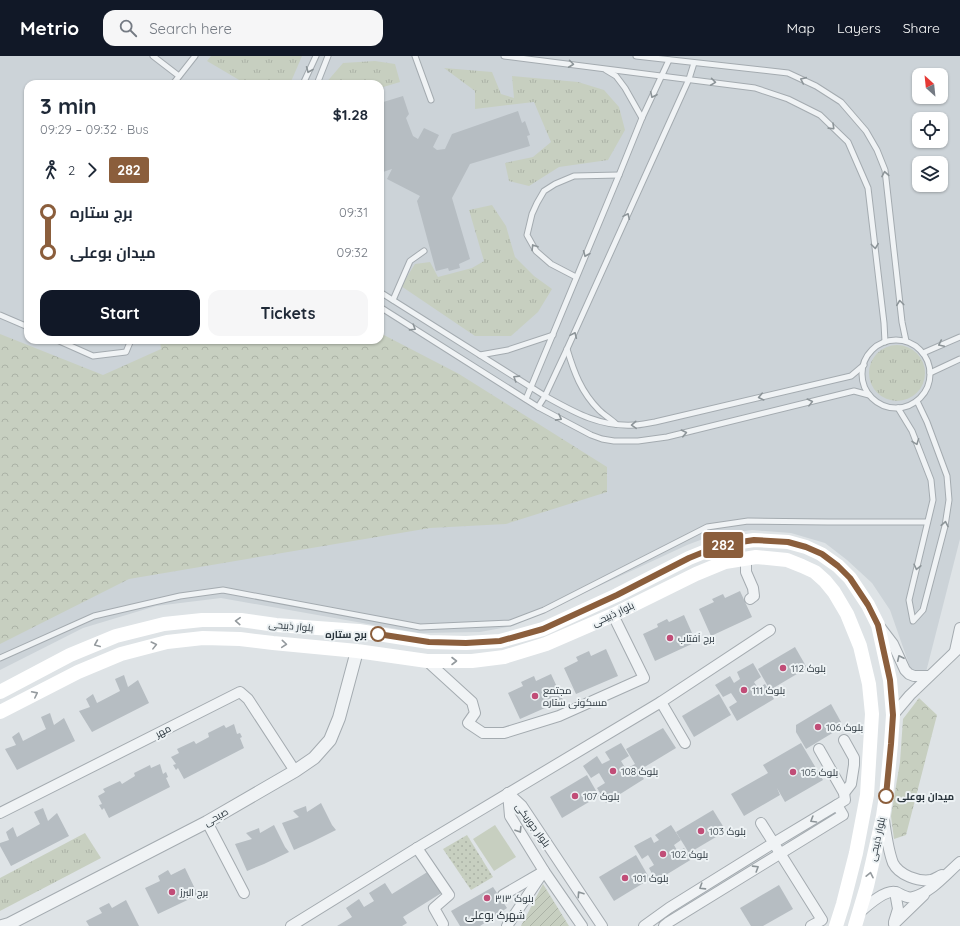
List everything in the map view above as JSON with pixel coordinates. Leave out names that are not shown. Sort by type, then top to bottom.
[{"type":"main road","name":"بلوار ذبیحی","points":[[0,692],[70,655],[116,636],[164,624],[202,620],[241,620],[276,625],[359,631],[429,642],[466,643],[500,641],[543,629],[617,595],[689,558],[721,545],[754,540],[788,542],[806,547],[822,554],[838,566],[850,578],[868,605],[878,625],[890,680],[893,715],[883,816],[867,886],[857,920]]},
{"type":"main road","name":"بلوار ذبیحی","points":[[0,712],[78,672],[121,654],[167,642],[203,638],[240,639],[357,651],[427,661],[472,661],[504,657],[546,644],[613,615],[696,574],[725,562],[756,557],[787,560],[815,572],[834,592],[847,614],[860,646],[869,684],[872,714],[867,795],[856,853],[836,926]]},
{"type":"main road","points":[[357,651],[359,631]]},
{"type":"street","points":[[746,558],[746,572],[753,588],[754,596],[750,599]]},
{"type":"street","points":[[427,661],[472,702],[475,713],[468,723],[483,733],[504,733],[559,716],[644,678],[613,615]]},
{"type":"street","points":[[878,625],[893,644],[905,670],[909,674],[914,676],[929,676]]},
{"type":"street","points":[[893,715],[910,695],[958,649],[960,628]]},
{"type":"street","points":[[291,926],[417,848],[661,702],[770,630]]},
{"type":"street","name":"صبحی","points":[[6,925],[208,822],[295,771],[314,758],[330,740],[339,718],[357,651]]},
{"type":"street","name":"مهر","points":[[0,813],[240,692],[248,700],[295,771]]},
{"type":"street","points":[[661,702],[686,743]]},
{"type":"street","points":[[844,740],[854,758],[854,765],[851,784],[844,793]]},
{"type":"street","points":[[644,926],[669,908],[845,800],[844,793],[819,749]]},
{"type":"street","name":"بلوار جوریکی","points":[[508,793],[510,816],[544,871],[582,926]]},
{"type":"street","name":"بلوار جوریکی","points":[[508,793],[522,806],[602,926]]},
{"type":"street","points":[[664,926],[843,815],[837,806]]},
{"type":"street","points":[[883,816],[894,864],[900,871],[913,879],[931,880],[948,873]]},
{"type":"street","points":[[208,822],[244,893]]},
{"type":"street","points":[[761,823],[822,920],[811,926]]},
{"type":"street","points":[[417,848],[449,895],[434,908],[443,924]]},
{"type":"street","points":[[893,925],[960,862]]},
{"type":"street","points":[[503,895],[544,871]]},
{"type":"street","points":[[507,926],[544,871]]},
{"type":"street","points":[[857,920],[880,896],[895,892],[902,896],[912,898],[928,891]]},
{"type":"street","points":[[893,925],[898,909],[895,892]]},
{"type":"lane","points":[[153,56],[179,76]]},
{"type":"lane","points":[[176,80],[195,56]]},
{"type":"lane","points":[[305,80],[316,56]]},
{"type":"lane","points":[[319,80],[328,56]]},
{"type":"lane","points":[[415,56],[431,100]]},
{"type":"lane","points":[[504,56],[755,88],[788,99],[820,115],[848,142],[868,188],[885,342]]},
{"type":"lane","points":[[636,56],[788,73],[816,86],[841,102],[866,131],[885,170],[902,322],[906,342]]},
{"type":"lane","points":[[526,399],[642,118],[669,60]]},
{"type":"lane","points":[[538,407],[545,396],[567,349],[689,79],[694,63]]},
{"type":"lane","points":[[603,69],[616,76],[625,88],[642,118]]},
{"type":"lane","points":[[576,277],[551,264],[536,251],[528,235],[532,214],[544,191],[555,184],[574,176],[619,175]]},
{"type":"lane","points":[[393,300],[410,261],[424,252]]},
{"type":"lane","points":[[384,294],[545,396],[587,418],[603,423],[634,425],[656,422],[851,376],[864,365]]},
{"type":"lane","points":[[384,310],[538,407],[591,435],[602,439],[614,441],[638,441],[667,437],[854,391],[869,395]]},
{"type":"lane","points":[[0,315],[24,325]]},
{"type":"lane","points":[[480,355],[508,350],[553,334]]},
{"type":"lane","points":[[923,353],[960,336]]},
{"type":"lane","points":[[895,340],[906,342],[916,346],[923,353],[928,362],[930,373],[929,383],[925,393],[918,401],[908,406],[898,408],[887,407],[877,402],[869,395],[864,386],[862,375],[864,365],[868,355],[876,347],[885,342],[895,340]]},
{"type":"lane","points":[[66,344],[93,356],[126,352],[129,344]]},
{"type":"lane","points":[[567,349],[574,372],[586,394],[600,410],[617,424]]},
{"type":"lane","points":[[930,373],[960,359]]},
{"type":"lane","points":[[898,408],[912,431],[931,480],[933,500],[909,600],[913,621],[923,610],[945,526],[949,500],[947,476],[918,401]]},
{"type":"lane","points":[[0,658],[94,616],[180,596],[223,590],[420,627],[510,623],[544,610],[707,527],[748,521],[928,522]]},
{"type":"shaded area","points":[[0,56],[960,56],[960,539],[926,672],[911,670],[890,610],[872,583],[847,560],[825,543],[791,533],[752,530],[711,536],[687,545],[513,626],[480,632],[419,633],[221,598],[156,606],[83,628],[0,670]]},
{"type":"green space","points":[[211,56],[302,56],[292,80],[239,80],[207,61]]},
{"type":"green space","points":[[375,61],[395,64],[400,82],[384,87],[384,80],[328,80],[343,63]]},
{"type":"green space","points":[[444,68],[492,72],[501,94],[514,98],[512,76],[578,82],[604,90],[619,107],[625,130],[608,160],[559,167],[529,186],[509,181],[505,163],[533,157],[551,142],[534,102],[475,109],[475,91]]},
{"type":"green space","points":[[492,205],[506,226],[515,257],[534,276],[552,289],[538,312],[511,336],[475,336],[401,286],[415,264],[430,262],[438,277],[472,268],[484,261],[469,210]]},
{"type":"green space","points":[[0,334],[103,375],[161,349],[160,344],[384,344],[384,335],[459,374],[607,467],[607,492],[506,524],[430,528],[129,579],[0,644]]},
{"type":"green space","points":[[897,345],[912,350],[920,358],[925,373],[920,388],[912,396],[897,401],[882,396],[874,388],[869,373],[874,358],[882,350]]},
{"type":"green space","points":[[919,698],[937,715],[906,835],[894,839],[891,816],[900,762],[903,719]]},
{"type":"green space","points":[[495,825],[516,857],[494,871],[473,839]]},
{"type":"green space","points":[[85,833],[101,858],[0,911],[0,878]]},
{"type":"green space","points":[[467,835],[493,877],[471,890],[443,849]]},
{"type":"green space","points":[[543,884],[569,926],[521,926]]},
{"type":"building","points":[[403,96],[409,114],[406,118],[413,136],[418,139],[424,128],[439,135],[433,147],[437,150],[445,149],[452,134],[518,111],[522,123],[525,121],[530,135],[527,136],[530,146],[470,164],[452,198],[470,259],[459,264],[460,268],[449,271],[448,268],[436,271],[417,201],[420,196],[387,179],[392,169],[384,172],[384,102]]},
{"type":"building","points":[[740,591],[752,617],[711,636],[699,609],[714,602],[712,599],[723,594],[725,598]]},
{"type":"building","name":"برج آفتاب","points":[[684,615],[696,642],[655,661],[643,634],[658,627],[657,624],[667,619],[669,622]]},
{"type":"building","name":"بلوک 112","points":[[795,647],[807,668],[770,690],[758,669]]},
{"type":"building","points":[[606,649],[618,676],[576,694],[564,668],[578,661],[576,657],[589,651],[591,656]]},
{"type":"building","name":"بلوک 111","points":[[753,663],[761,677],[754,682],[758,688],[765,684],[774,699],[737,721],[729,707],[737,702],[731,693],[723,697],[715,685],[730,676],[734,683],[740,679],[737,672]]},
{"type":"building","name":"مجتمع مسکونی ستاره","points":[[551,674],[563,700],[520,719],[508,693],[523,686],[521,682],[534,676],[536,681]]},
{"type":"building","points":[[124,675],[128,687],[138,680],[149,703],[92,732],[79,711],[90,707],[86,699],[93,694],[97,703],[120,691],[115,679]]},
{"type":"building","points":[[719,694],[731,715],[694,737],[682,716]]},
{"type":"building","name":"بلوک 106","points":[[831,704],[841,722],[839,729],[806,749],[796,732],[796,725]]},
{"type":"building","points":[[50,713],[54,725],[64,718],[75,741],[17,770],[5,749],[16,745],[12,737],[19,732],[23,741],[46,729],[41,717]]},
{"type":"building","points":[[234,724],[237,734],[240,733],[242,737],[240,738],[244,748],[184,779],[178,768],[176,770],[173,765],[176,764],[171,757],[179,753],[177,749],[194,741],[196,744],[209,737],[208,733],[224,725],[226,728]]},
{"type":"building","name":"بلوک 108","points":[[663,728],[676,748],[638,771],[644,779],[606,803],[597,788],[605,783],[599,773],[591,778],[583,766],[597,756],[602,764],[610,760],[605,752],[621,743],[629,756],[621,761],[626,769],[635,764],[626,749]]},
{"type":"building","name":"بلوک 105","points":[[801,743],[823,780],[785,802],[777,788],[780,795],[744,816],[731,794],[768,773],[763,765]]},
{"type":"building","points":[[160,764],[163,774],[166,772],[168,777],[166,778],[170,787],[109,818],[104,808],[102,810],[99,805],[102,804],[98,796],[105,792],[103,789],[120,781],[122,784],[135,776],[134,773],[150,765],[151,768]]},
{"type":"building","name":"بلوک 107","points":[[587,775],[599,796],[562,818],[550,797]]},
{"type":"building","points":[[321,803],[336,830],[294,850],[282,823],[299,817],[293,811],[306,806],[307,812]]},
{"type":"building","points":[[43,808],[48,821],[57,813],[69,836],[11,866],[0,846],[0,843],[9,840],[6,832],[13,827],[17,837],[40,824],[34,812]]},
{"type":"building","name":"بلوک 103","points":[[713,810],[726,831],[689,853],[676,832]]},
{"type":"building","points":[[274,825],[289,852],[247,871],[235,844],[252,839],[246,833],[259,828],[260,833]]},
{"type":"building","name":"بلوک 102","points":[[671,825],[681,840],[674,845],[678,852],[684,848],[692,859],[656,881],[649,868],[654,865],[648,855],[642,859],[634,846],[651,837],[654,843],[659,840],[655,835]]},
{"type":"building","name":"بلوک 101","points":[[636,855],[650,879],[614,901],[599,877]]},
{"type":"building","name":"برج البرز","points":[[185,868],[198,895],[158,914],[145,888],[160,881],[158,876],[168,870],[171,875]]},
{"type":"building","points":[[429,871],[443,892],[403,917],[407,923],[402,926],[337,926],[352,917],[346,908],[359,899],[364,907],[374,901],[369,893],[385,883],[392,894]]},
{"type":"building","points":[[779,885],[793,909],[763,926],[751,926],[740,908]]},
{"type":"building","name":"بلوک ۳۱۳","points":[[493,887],[507,908],[480,926],[460,926],[451,911]]},
{"type":"building","points":[[126,900],[139,926],[89,926],[86,921],[102,913],[99,908],[109,903],[112,908]]},
{"type":"bus line","name":"282","points":[[378,634],[429,642],[466,643],[500,641],[543,629],[617,595],[689,558],[721,545],[754,540],[788,542],[806,547],[822,554],[838,566],[850,578],[868,605],[878,625],[890,680],[893,715],[886,796]]},
{"type":"place","name":"برج ستاره","points":[[378,634]]},
{"type":"place","name":"برج آفتاب","points":[[670,638]]},
{"type":"place","name":"بلوک 112","points":[[783,668]]},
{"type":"place","name":"بلوک 111","points":[[744,690]]},
{"type":"place","name":"مجتمع مسکونی ستاره","points":[[535,696]]},
{"type":"place","name":"بلوک 106","points":[[818,727]]},
{"type":"place","name":"بلوک 108","points":[[613,771]]},
{"type":"place","name":"بلوک 105","points":[[793,772]]},
{"type":"place","name":"بلوک 107","points":[[575,796]]},
{"type":"place","name":"میدان بوعلی","points":[[886,796]]},
{"type":"place","name":"بلوک 103","points":[[701,831]]},
{"type":"place","name":"بلوک 102","points":[[663,854]]},
{"type":"place","name":"بلوک 101","points":[[625,878]]},
{"type":"place","name":"برج البرز","points":[[172,892]]},
{"type":"place","name":"بلوک ۳۱۳","points":[[487,898]]},
{"type":"district","name":"شهرک بوعلی","points":[[495,915]]}]
